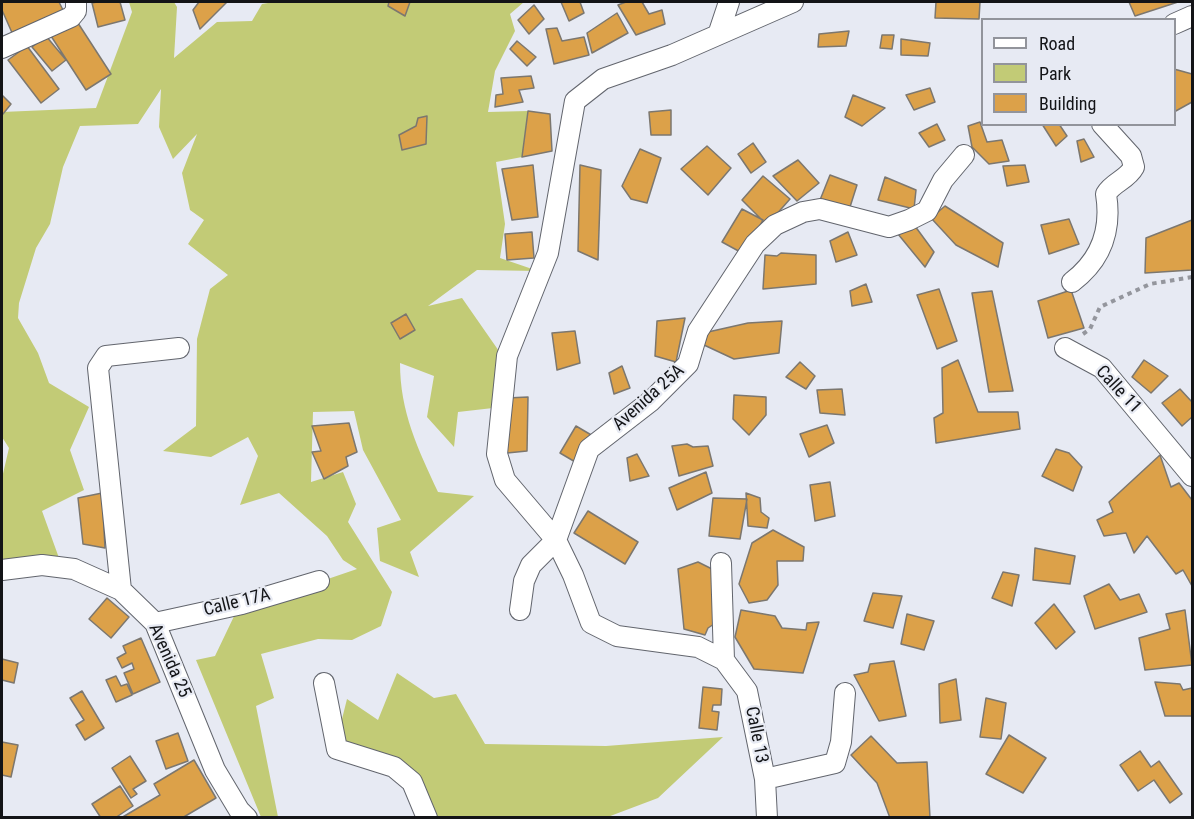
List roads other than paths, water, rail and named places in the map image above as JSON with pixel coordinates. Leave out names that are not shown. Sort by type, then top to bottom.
[{"type":"street","points":[[2,48],[71,16],[76,11],[76,2]]},
{"type":"street","points":[[719,32],[729,2]]},
{"type":"street","points":[[721,563],[724,660],[698,647],[617,636],[591,623],[573,575],[556,540],[505,480],[497,454],[507,356],[548,253],[575,101],[603,79],[672,55],[719,32],[793,2]]},
{"type":"street","points":[[1176,23],[1192,16]]},
{"type":"street","points":[[1072,282],[1090,269],[1101,252],[1108,206],[1106,194],[1110,187],[1129,176],[1134,167],[1131,156],[1104,126]]},
{"type":"street","name":"Avenida 25A","points":[[520,610],[524,581],[531,565],[556,540],[589,449],[651,401],[688,364],[698,331],[755,244],[775,225],[802,212],[820,209],[889,227],[909,220],[927,211],[943,180],[964,155]]},
{"type":"street","points":[[121,590],[98,368],[100,360],[106,356],[179,348]]},
{"type":"street","name":"Calle 11","points":[[1065,348],[1102,368],[1192,476]]},
{"type":"street","name":"Avenida 25","points":[[10,568],[42,565],[74,569],[121,590],[155,623],[215,770],[239,810],[247,818]]},
{"type":"street","name":"Calle 17A","points":[[155,623],[242,604],[319,581]]},
{"type":"street","name":"Calle 13","points":[[724,660],[747,691],[765,779],[767,818]]},
{"type":"street","points":[[324,683],[337,749],[394,766],[412,782],[427,818]]},
{"type":"street","points":[[765,779],[835,763],[841,742],[845,693]]}]
